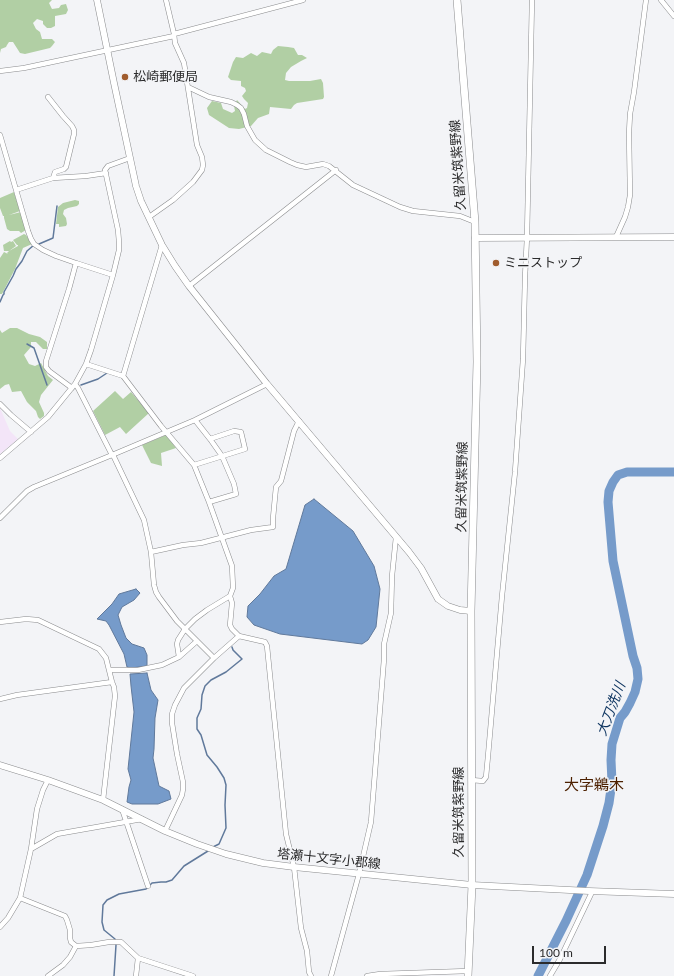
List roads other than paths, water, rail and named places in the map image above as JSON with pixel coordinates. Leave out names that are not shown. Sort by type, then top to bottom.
[{"type":"main road","name":"久留米筑紫野線","points":[[456,0],[466,101],[475,222],[477,362],[471,611],[472,886],[468,973]]},
{"type":"street","points":[[97,0],[130,158],[141,201],[162,244],[175,266],[189,286],[267,384],[396,536],[421,568],[438,599],[448,606],[460,610],[471,611]]},
{"type":"street","points":[[149,217],[173,200],[193,182],[202,170],[203,165],[202,157],[197,145],[184,63],[175,43],[166,0]]},
{"type":"street","points":[[0,71],[24,68],[174,35],[283,3],[303,0]]},
{"type":"street","points":[[471,780],[483,781],[486,777],[488,763],[502,596],[515,472],[523,359],[532,0]]},
{"type":"street","points":[[616,237],[626,217],[630,195],[630,114],[646,0]]},
{"type":"street","points":[[661,0],[674,16]]},
{"type":"street","points":[[188,87],[209,97],[231,102],[237,105],[241,108],[248,126],[256,140],[266,150],[296,165],[306,167],[322,164],[329,166],[336,170],[353,185],[400,207],[413,211],[460,216],[475,222]]},
{"type":"street","points":[[48,97],[74,130],[66,167],[64,170],[55,172],[53,178]]},
{"type":"street","points":[[0,135],[28,231],[34,244],[43,250],[76,263],[113,275]]},
{"type":"street","points":[[0,458],[48,417],[73,386],[86,364],[119,250],[118,230],[105,170],[108,166],[130,158]]},
{"type":"street","points":[[189,286],[336,170]]},
{"type":"street","points":[[16,190],[53,178],[106,173]]},
{"type":"street","points":[[475,238],[674,237]]},
{"type":"street","points":[[123,376],[162,244]]},
{"type":"street","points":[[76,263],[46,361],[46,367],[49,371],[78,388],[117,464],[144,520],[151,552],[156,592],[185,630],[214,658]]},
{"type":"street","points":[[86,364],[123,376],[161,426],[194,465],[232,566],[233,588],[230,596],[232,604],[230,625],[239,636],[265,642],[267,646],[286,834],[294,867],[301,928],[311,976]]},
{"type":"street","points":[[0,518],[27,492],[34,488],[194,420],[267,384]]},
{"type":"street","points":[[0,404],[11,416],[31,432]]},
{"type":"street","points":[[194,420],[222,456],[234,484],[236,494],[209,502]]},
{"type":"street","points":[[151,552],[183,545],[201,543],[251,530],[273,527],[276,487],[281,481],[294,431],[299,421]]},
{"type":"street","points":[[194,465],[245,449],[241,432],[234,431],[210,439]]},
{"type":"street","points":[[331,976],[359,874],[371,822],[384,644],[391,614],[392,576],[396,536]]},
{"type":"street","points":[[179,657],[176,644],[194,619],[230,596]]},
{"type":"street","points":[[0,622],[26,619],[38,620],[99,649],[106,658],[115,696],[103,800]]},
{"type":"street","points":[[165,831],[182,795],[183,789],[183,782],[172,732],[172,714],[184,688],[239,636]]},
{"type":"street","points":[[109,670],[138,670],[162,665],[179,657],[197,641]]},
{"type":"street","points":[[0,699],[17,695],[112,682]]},
{"type":"street","name":"塔瀬十文字小郡線","points":[[0,765],[48,780],[103,800],[165,831],[197,844],[226,854],[263,863],[472,886],[590,892],[674,894]]},
{"type":"street","points":[[0,927],[8,918],[20,898],[31,849],[37,809],[48,780]]},
{"type":"street","points":[[122,809],[148,886]]},
{"type":"street","points":[[31,849],[57,834],[142,819]]},
{"type":"street","points":[[550,976],[560,959],[590,892]]},
{"type":"street","points":[[20,898],[65,916],[70,930],[70,942],[76,946],[121,942],[138,958],[193,976]]},
{"type":"street","points":[[48,976],[70,957],[76,946]]},
{"type":"street","points":[[136,976],[138,958]]},
{"type":"street","points":[[367,976],[380,974],[468,973]]},
{"type":"water","points":[[314,499],[353,531],[374,566],[380,589],[376,627],[368,640],[362,644],[280,634],[254,625],[247,617],[248,606],[260,594],[274,576],[286,569],[305,505]]},
{"type":"water","points":[[136,589],[140,593],[134,600],[122,607],[118,615],[126,638],[132,644],[144,648],[147,655],[147,666],[131,668],[127,667],[124,654],[109,625],[106,621],[97,619],[112,604],[119,594]]},
{"type":"water","points":[[147,673],[151,690],[158,700],[155,718],[153,758],[159,786],[169,791],[171,799],[158,804],[132,804],[127,802],[131,780],[128,769],[134,712],[130,674]]},
{"type":"waterway","points":[[39,244],[53,238],[57,206]]},
{"type":"waterway","points":[[0,302],[16,269],[27,251],[34,245]]},
{"type":"waterway","points":[[27,344],[34,348],[47,385]]},
{"type":"waterway","points":[[81,385],[98,379],[107,373]]},
{"type":"waterway","name":"大刀洗川","points":[[538,976],[587,875],[609,803],[612,782],[612,744],[620,718],[630,703],[635,692],[638,679],[637,668],[633,656],[613,561],[608,502],[609,491],[618,475],[627,472],[674,472]]},
{"type":"waterway","points":[[213,847],[219,844],[226,828],[226,785],[224,778],[207,755],[201,735],[197,729],[197,718],[201,709],[202,695],[205,686],[211,680],[226,672],[242,659],[232,647]]},
{"type":"waterway","points":[[114,976],[116,945],[115,939],[104,930],[102,922],[103,905],[107,900],[119,894],[146,889],[152,883],[172,880],[184,866],[208,851]]},
{"type":"place","name":"松崎郵便局","points":[[125,77]]},
{"type":"place","name":"ミニストップ","points":[[496,263]]},
{"type":"district","name":"大字鵜木","points":[[594,785]]}]
